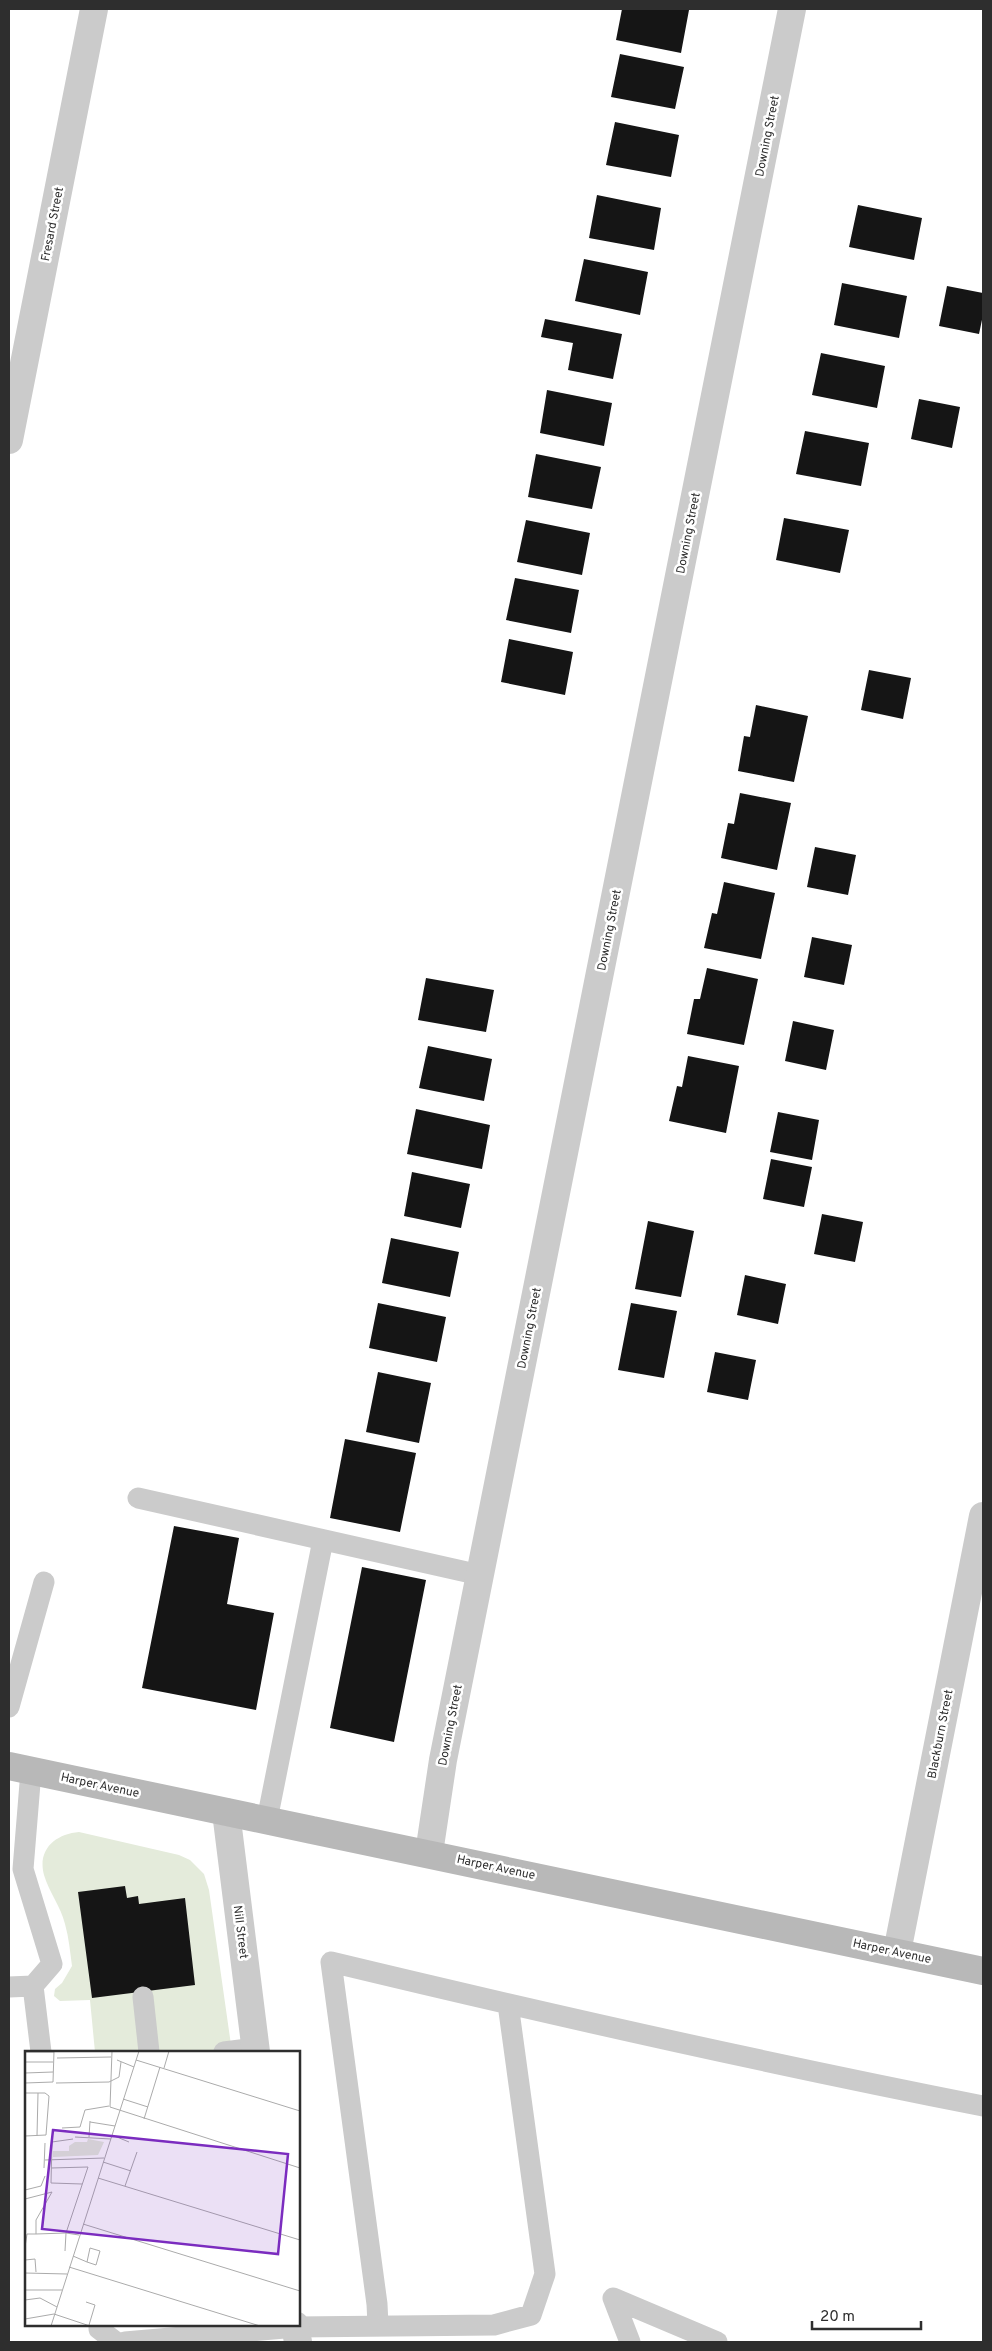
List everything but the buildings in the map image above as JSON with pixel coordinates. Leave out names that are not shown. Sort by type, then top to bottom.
[{"type":"main road","name":"Harper Avenue","points":[[20,1769],[429,1853],[983,1971]]},
{"type":"street","name":"Fresard Street","points":[[9,440],[94,9]]},
{"type":"street","name":"Downing Street","points":[[429,1853],[443,1760],[792,9]]},
{"type":"street","name":"Blackburn Street","points":[[897,1952],[983,1516]]},
{"type":"street","name":"Nill Street","points":[[226,1812],[256,2050]]},
{"type":"lane","points":[[138,1498],[480,1575]]},
{"type":"lane","points":[[267,1820],[323,1540]]},
{"type":"lane","points":[[9,1707],[44,1582]]},
{"type":"lane","points":[[9,1987],[33,1986],[52,1964],[18,1886],[23,1869],[20,1769]]},
{"type":"lane","points":[[378,2325],[377,2304],[331,1962],[477,1998],[866,2083],[983,2106]]},
{"type":"lane","points":[[33,1986],[41,2051]]},
{"type":"lane","points":[[143,1997],[150,2051]]},
{"type":"lane","points":[[125,2342],[378,2325],[456,2335],[531,2315],[545,2274],[508,2004]]},
{"type":"lane","points":[[240,2051],[256,2050]]},
{"type":"lane","points":[[630,2342],[613,2298],[716,2342]]},
{"type":"lane","points":[[99,2326],[99,2329],[116,2342]]},
{"type":"green space","points":[[79,1832],[179,1855],[190,1860],[204,1874],[209,1890],[232,2051],[95,2051],[90,2000],[60,2001],[54,1996],[55,1989],[62,1983],[72,1966],[65,1924],[44,1875],[43,1858],[50,1845],[71,1833]]}]
